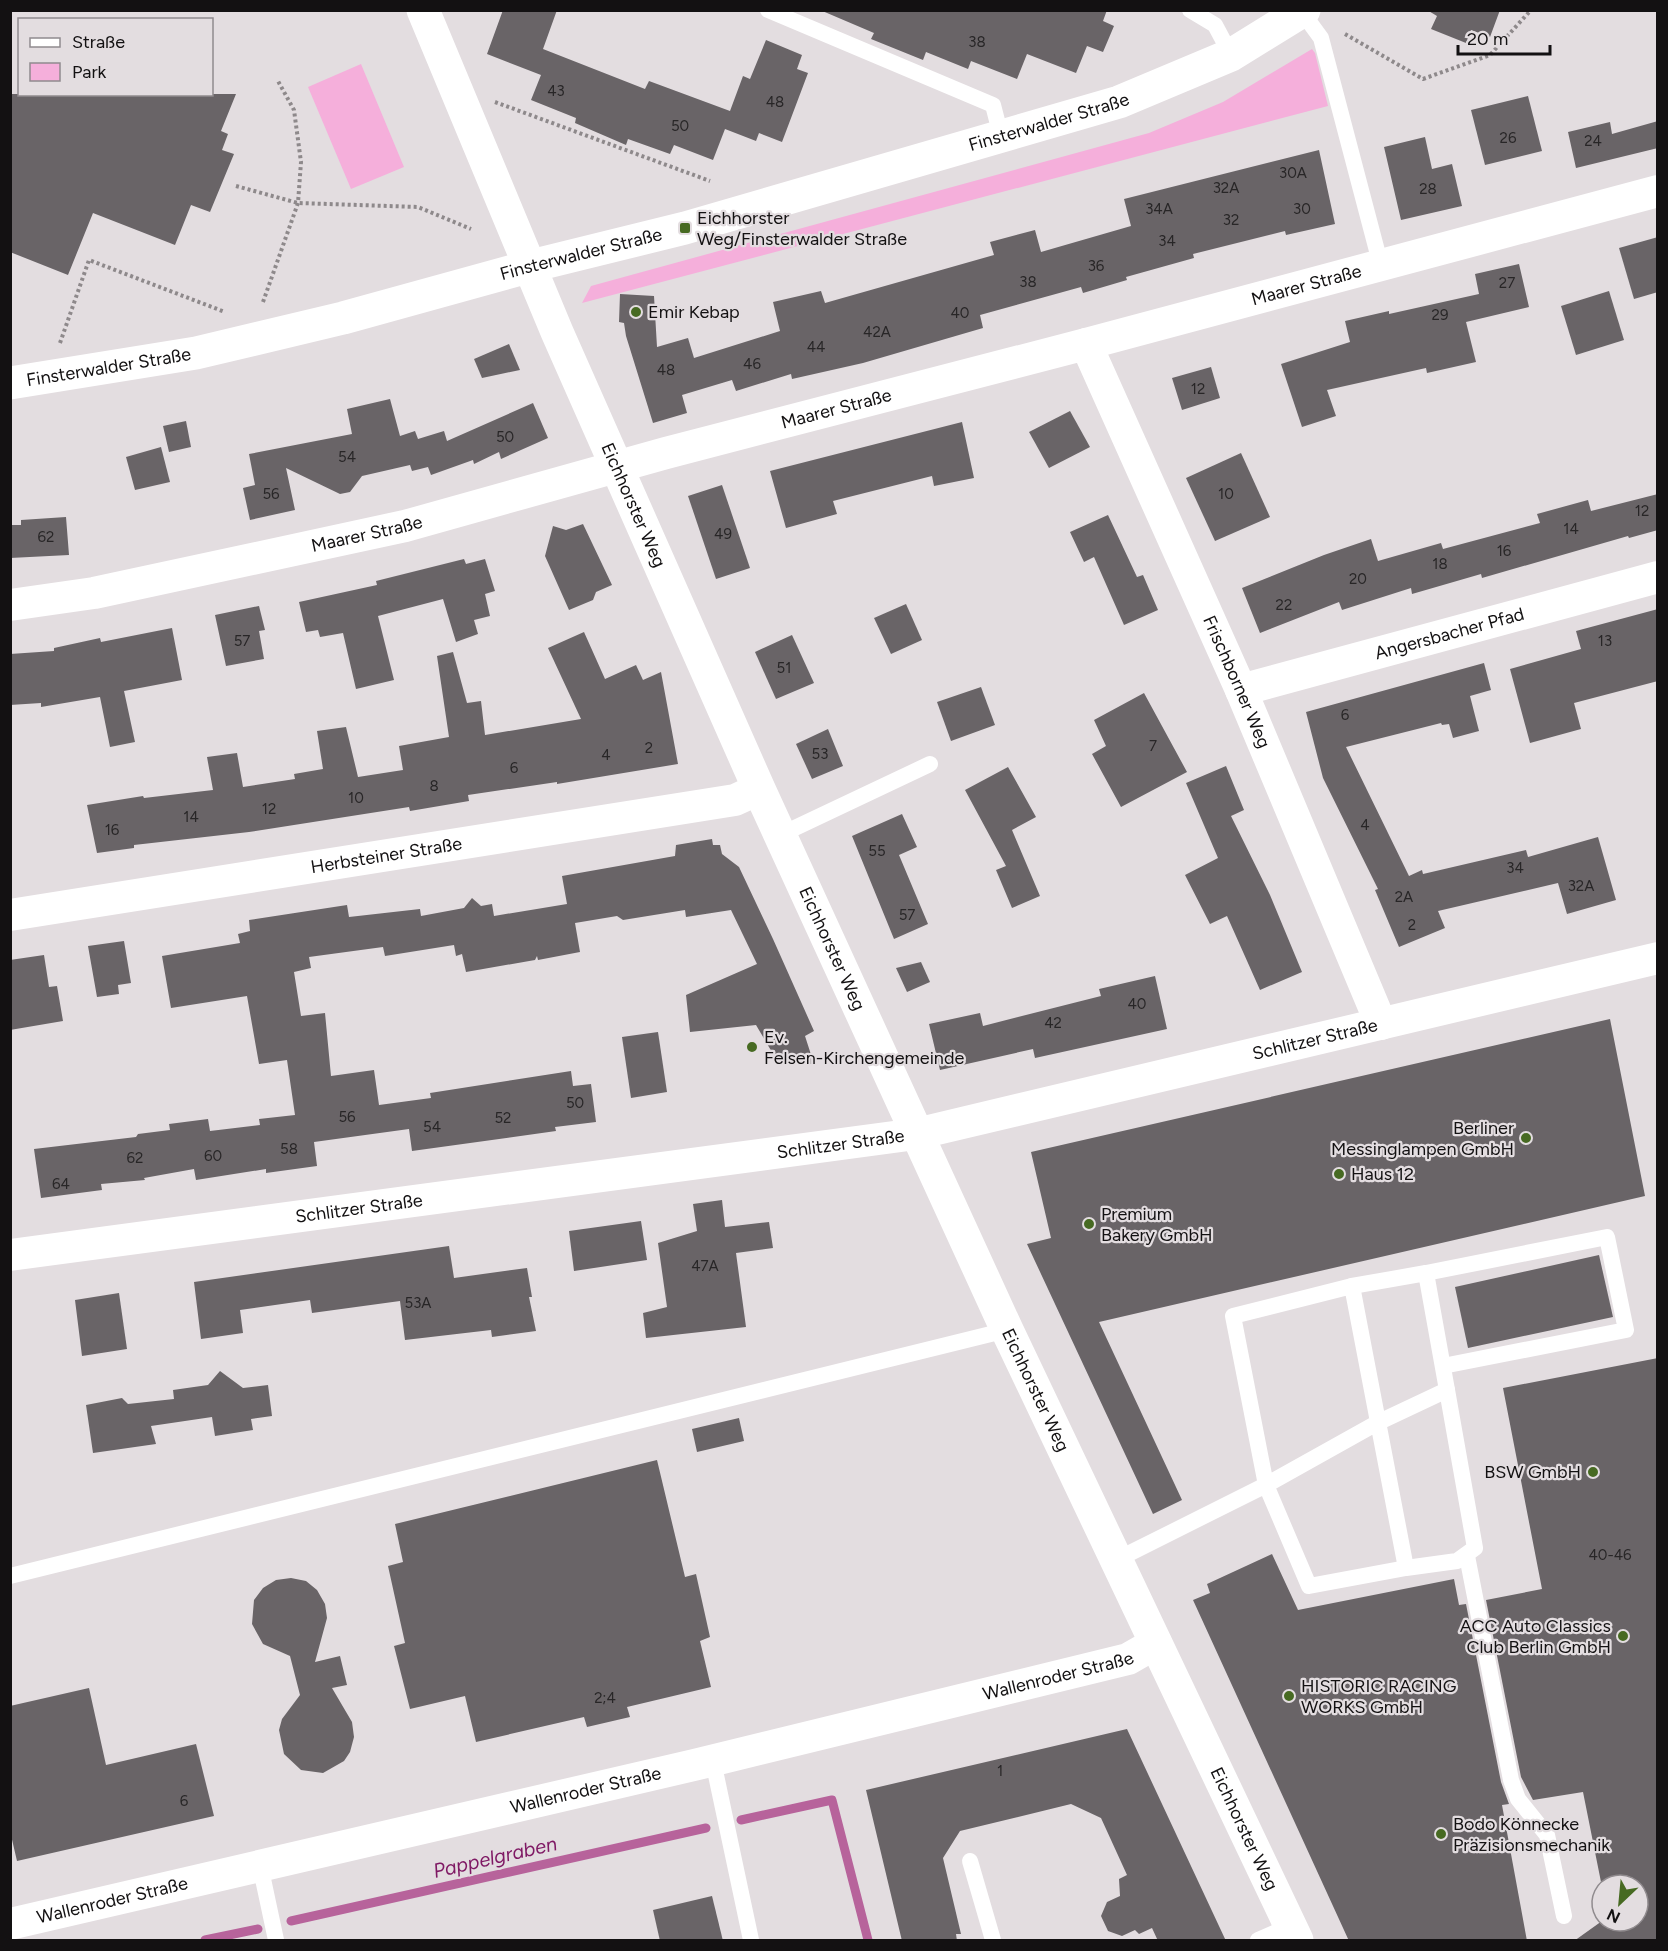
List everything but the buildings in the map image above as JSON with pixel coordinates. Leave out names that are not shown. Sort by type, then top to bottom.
[{"type":"main road","name":"Eichhorster Weg","points":[[423,10],[617,467],[759,789],[1007,1330],[1118,1559],[1293,1933]]},
{"type":"main road","name":"Finsterwalder Straße","points":[[10,383],[196,353],[685,228],[1119,102],[1231,55],[1303,11]]},
{"type":"street","name":"Maarer Straße","points":[[10,605],[94,593],[405,526],[617,467],[1658,191]]},
{"type":"street","name":"Frischborner Weg","points":[[1086,344],[1241,690],[1381,1024]]},
{"type":"street","name":"Angersbacher Pfad","points":[[1241,690],[1658,577]]},
{"type":"street","name":"Herbsteiner Straße","points":[[10,915],[735,800],[759,789]]},
{"type":"street","name":"Schlitzer Straße","points":[[10,1255],[916,1134],[1658,958]]},
{"type":"street","name":"Wallenroder Straße","points":[[10,1924],[713,1761],[1128,1659],[1156,1643]]},
{"type":"lane","points":[[768,10],[993,105],[1001,136]]},
{"type":"lane","points":[[1190,10],[1215,25],[1231,55]]},
{"type":"lane","points":[[1303,11],[1321,38],[1381,266]]},
{"type":"lane","points":[[780,835],[930,764]]},
{"type":"lane","points":[[1426,1272],[1475,1548],[1467,1556],[1457,1560],[1309,1586],[1266,1485],[1233,1316],[1352,1286],[1607,1237],[1626,1330],[1443,1366]]},
{"type":"lane","points":[[1352,1286],[1406,1568]]},
{"type":"lane","points":[[10,1576],[1007,1330]]},
{"type":"lane","points":[[1118,1559],[1266,1485],[1377,1423],[1447,1390]]},
{"type":"lane","points":[[1467,1556],[1511,1780],[1518,1799],[1547,1835],[1564,1916]]},
{"type":"lane","points":[[713,1761],[751,1941]]},
{"type":"lane","points":[[970,1861],[993,1941]]},
{"type":"lane","points":[[260,1865],[276,1941]]},
{"type":"lane","points":[[1258,1941],[1293,1933]]},
{"type":"path","points":[[1336,28],[1423,79],[1490,55],[1531,10]]},
{"type":"path","points":[[263,302],[298,203],[301,162],[294,110],[278,81]]},
{"type":"path","points":[[492,101],[710,182]]},
{"type":"path","points":[[236,186],[298,203],[418,207],[471,229]]},
{"type":"path","points":[[59,344],[89,260],[225,312]]},
{"type":"green space","points":[[1312,49],[1315,53],[1328,106],[582,303],[591,286],[1149,133],[1223,102]]},
{"type":"green space","points":[[361,64],[404,167],[351,189],[308,87]]},
{"type":"waterway","name":"Pappelgraben","points":[[741,1820],[832,1800],[868,1940]]},
{"type":"waterway","name":"Pappelgraben","points":[[291,1921],[706,1828]]},
{"type":"waterway","name":"Pappelgraben","points":[[205,1940],[258,1929]]},
{"type":"place","name":"Eichhorster Weg/Finsterwalder Straße","points":[[685,228]]},
{"type":"place","name":"Emir Kebap","points":[[636,312]]},
{"type":"place","name":"Ev. Felsen-Kirchengemeinde","points":[[752,1047]]},
{"type":"place","name":"Berliner Messinglampen GmbH","points":[[1526,1138]]},
{"type":"place","name":"Haus 12","points":[[1339,1174]]},
{"type":"place","name":"Premium Bakery GmbH","points":[[1089,1224]]},
{"type":"place","name":"BSW GmbH","points":[[1593,1472]]},
{"type":"place","name":"ACC Auto Classics Club Berlin GmbH","points":[[1623,1636]]},
{"type":"place","name":"HISTORIC RACING WORKS GmbH","points":[[1289,1696]]},
{"type":"place","name":"Bodo Könnecke Präzisionsmechanik","points":[[1441,1834]]}]
